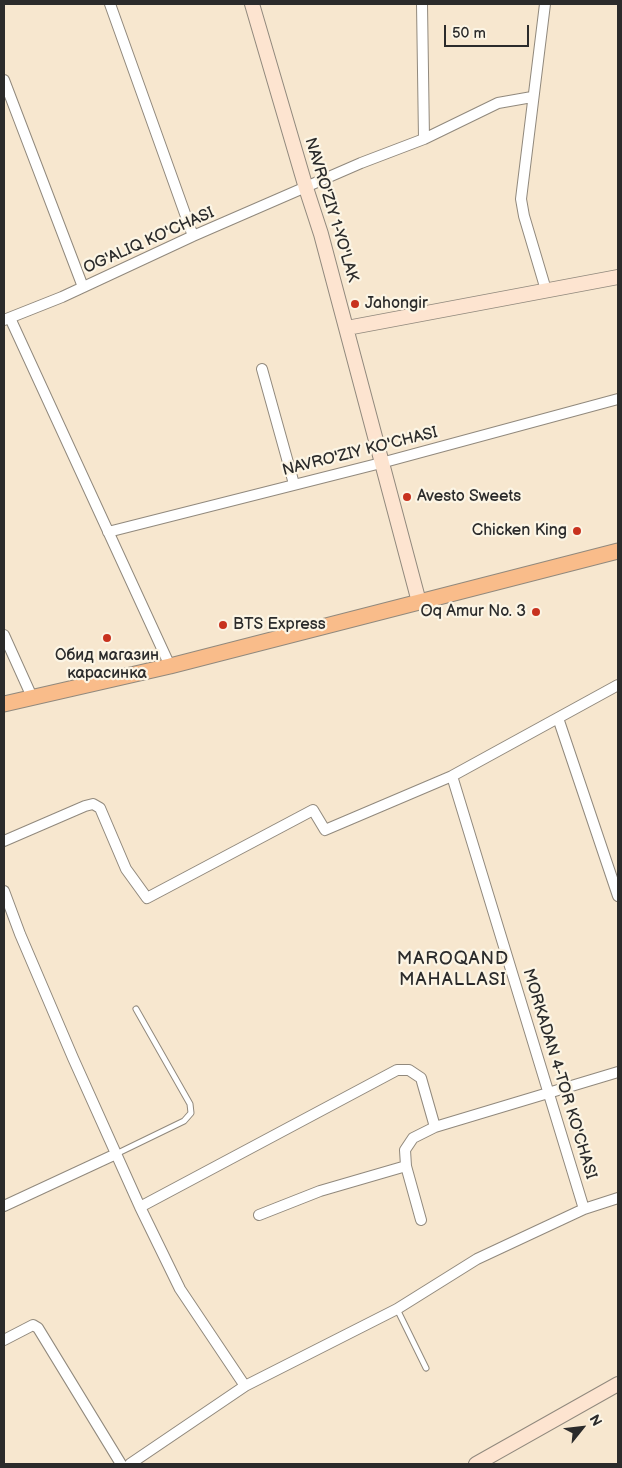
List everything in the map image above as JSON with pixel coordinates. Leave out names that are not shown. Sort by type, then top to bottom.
[{"type":"main road","points":[[4,704],[170,666],[618,551]]},
{"type":"street","points":[[110,4],[194,236]]},
{"type":"street","name":"NAVRO'ZIY 1-YO'LAK","points":[[252,4],[321,234],[418,602]]},
{"type":"street","points":[[422,4],[424,138]]},
{"type":"street","points":[[545,4],[532,97],[521,199],[524,216],[546,290]]},
{"type":"street","points":[[4,80],[83,288]]},
{"type":"street","name":"OG'ALIQ KO'CHASI","points":[[7,319],[83,288],[194,236],[424,138],[498,103],[532,97]]},
{"type":"street","points":[[347,328],[618,277]]},
{"type":"street","points":[[7,319],[170,666]]},
{"type":"street","points":[[262,369],[294,484]]},
{"type":"street","name":"NAVRO'ZIY KO'CHASI","points":[[108,532],[381,463],[618,399]]},
{"type":"street","points":[[4,635],[32,697]]},
{"type":"street","points":[[4,841],[93,804],[100,808],[126,869],[147,898],[313,810],[325,830],[452,776],[618,685]]},
{"type":"street","points":[[558,718],[618,896]]},
{"type":"street","name":"MORKADAN 4-TOR KO'CHASI","points":[[452,776],[584,1209]]},
{"type":"street","points":[[4,890],[20,934],[73,1058],[140,1207],[180,1290],[245,1386]]},
{"type":"street","points":[[140,1207],[397,1070],[409,1070],[421,1078],[435,1127]]},
{"type":"street","points":[[421,1220],[406,1166],[406,1150],[413,1138],[435,1127],[618,1072]]},
{"type":"street","points":[[4,1206],[116,1154]]},
{"type":"street","points":[[259,1215],[320,1191],[406,1166]]},
{"type":"street","points":[[130,1464],[245,1386],[397,1309],[477,1259],[584,1209],[618,1198]]},
{"type":"street","points":[[4,1340],[33,1325],[38,1328],[121,1464]]},
{"type":"street","points":[[476,1464],[618,1384]]},
{"type":"lane","points":[[116,1154],[184,1121],[191,1113],[190,1104],[136,1009]]},
{"type":"lane","points":[[397,1309],[426,1368]]},
{"type":"place","name":"Jahongir","points":[[355,304]]},
{"type":"place","name":"Avesto Sweets","points":[[407,497]]},
{"type":"place","name":"Chicken King","points":[[577,531]]},
{"type":"place","name":"Oq Amur No. 3","points":[[536,612]]},
{"type":"place","name":"BTS Express","points":[[223,625]]},
{"type":"place","name":"Обид магазин карасинка","points":[[107,638]]},
{"type":"district","name":"MAROQAND MAHALLASI","points":[[453,970]]}]
